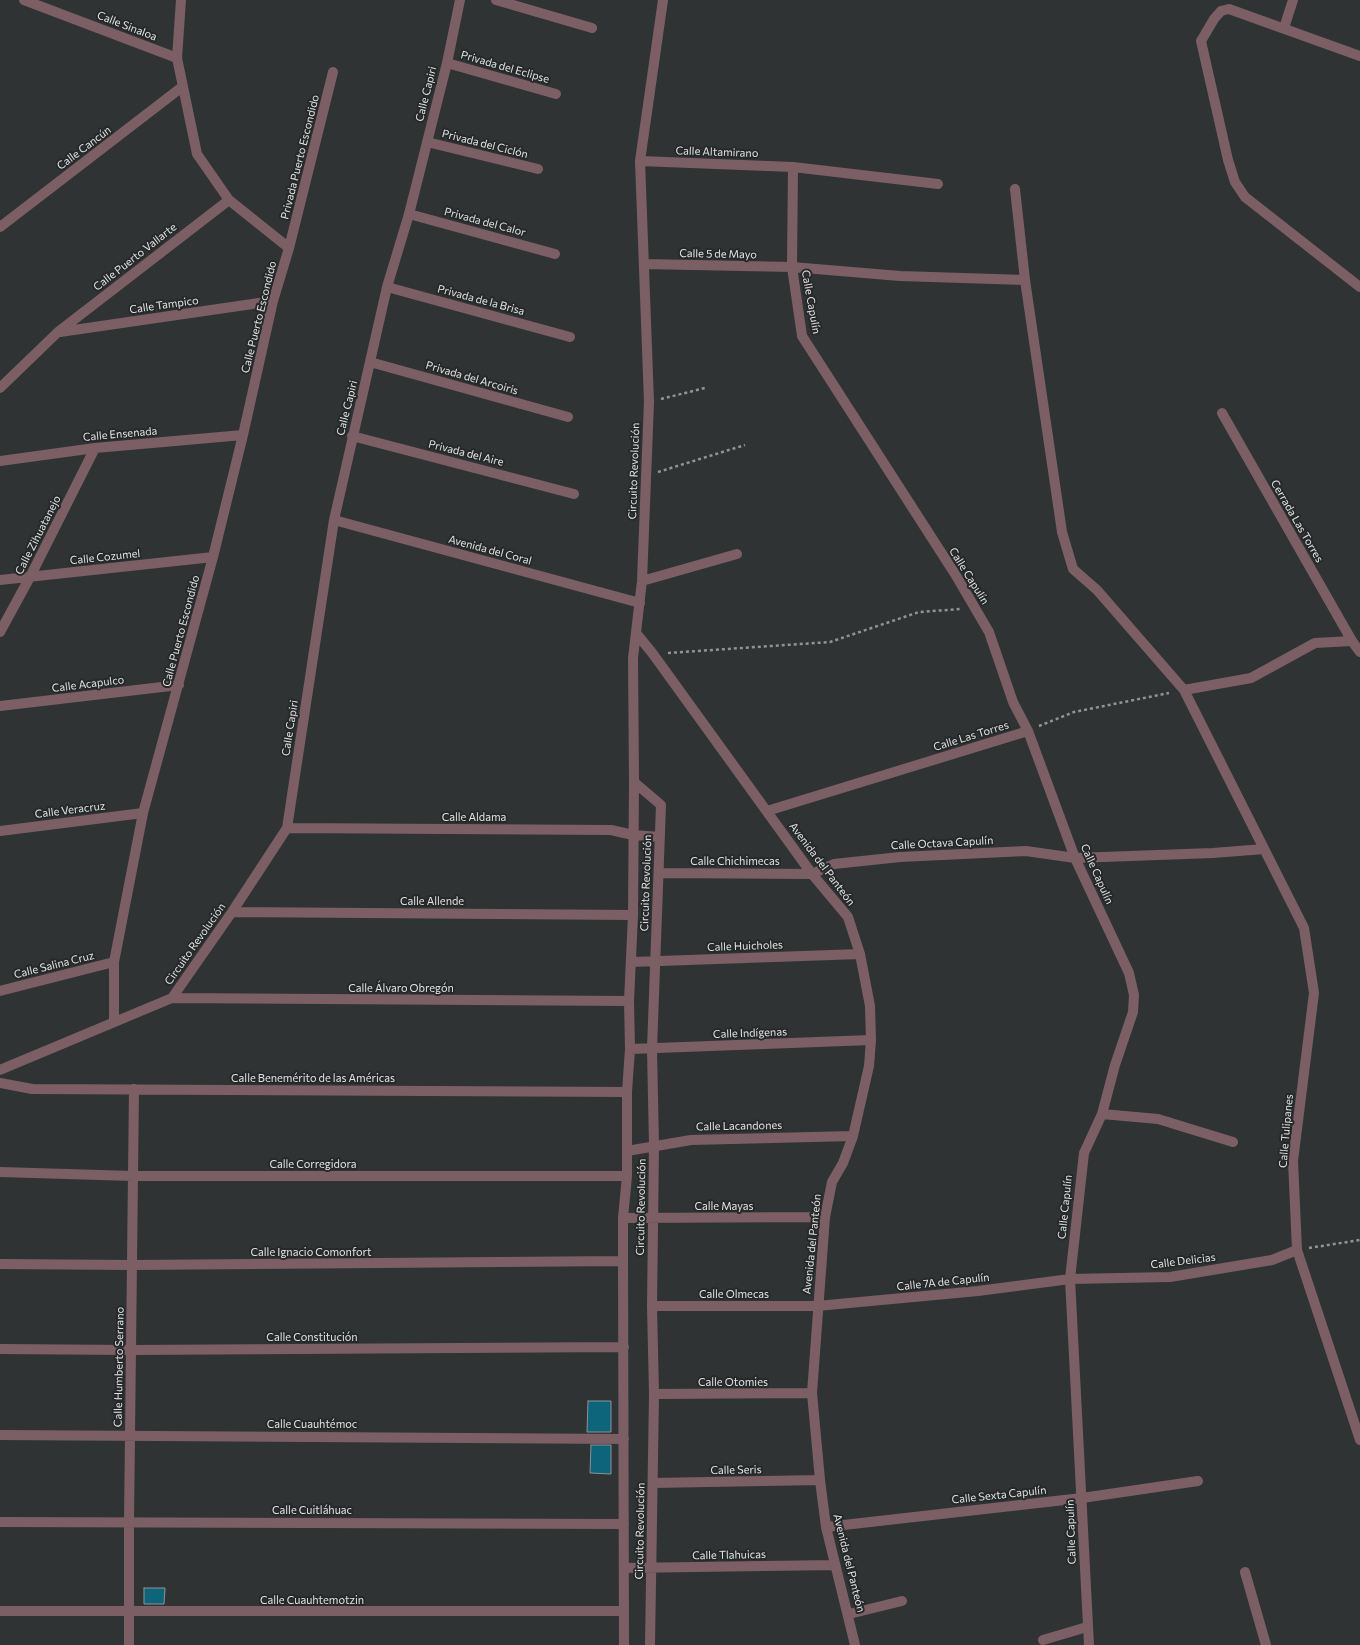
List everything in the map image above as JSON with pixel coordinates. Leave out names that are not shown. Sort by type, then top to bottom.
[{"type":"street","name":"Calle Sinaloa","points":[[24,0],[177,58]]},
{"type":"street","points":[[181,0],[177,58],[197,154],[229,200],[289,248]]},
{"type":"street","name":"Calle Capiri","points":[[286,828],[334,520],[387,287],[409,214],[447,63],[460,0]]},
{"type":"street","points":[[496,0],[592,28]]},
{"type":"street","name":"Circuito Revolución","points":[[624,1645],[623,1218],[627,1176],[627,1092],[630,1049],[629,1001],[634,782],[633,658],[642,581],[649,402],[640,161],[663,0]]},
{"type":"street","points":[[1284,28],[1293,0]]},
{"type":"street","points":[[1360,56],[1229,9],[1221,11],[1214,19],[1201,41],[1228,160],[1235,182],[1245,197],[1360,287]]},
{"type":"street","name":"Privada del Eclipse","points":[[447,63],[556,94]]},
{"type":"street","name":"Privada Puerto Escondido","points":[[289,248],[333,72]]},
{"type":"street","name":"Calle Cancún","points":[[0,227],[182,87]]},
{"type":"street","name":"Privada del Ciclón","points":[[427,142],[538,169]]},
{"type":"street","name":"Calle Altamirano","points":[[640,161],[793,167],[938,184]]},
{"type":"street","name":"Calle Capulín","points":[[793,167],[792,267],[802,336],[989,632],[1013,702],[1028,731],[1075,858],[1129,973],[1134,994],[1133,1012],[1115,1065],[1102,1114],[1084,1153],[1070,1279],[1089,1645]]},
{"type":"street","points":[[1015,189],[1025,280],[1062,532],[1074,569],[1097,590],[1184,690],[1264,849]]},
{"type":"street","name":"Calle Puerto Vallarte","points":[[0,388],[58,332],[229,200]]},
{"type":"street","name":"Privada del Calor","points":[[409,214],[555,254]]},
{"type":"street","name":"Calle Puerto Escondido","points":[[114,1022],[114,962],[143,813],[213,557],[243,435],[273,301],[289,248]]},
{"type":"street","name":"Calle 5 de Mayo","points":[[644,264],[792,267],[900,276],[1025,280]]},
{"type":"street","name":"Privada de la Brisa","points":[[387,287],[570,337]]},
{"type":"street","name":"Calle Tampico","points":[[58,332],[273,301]]},
{"type":"street","name":"Privada del Arcoiris","points":[[370,362],[568,417]]},
{"type":"street","name":"Cerrada Las Torres","points":[[1222,413],[1352,641]]},
{"type":"street","name":"Calle Ensenada","points":[[0,461],[95,448],[243,435]]},
{"type":"street","name":"Privada del Aire","points":[[352,436],[574,494]]},
{"type":"street","name":"Calle Zihuatanejo","points":[[0,632],[30,577],[95,448]]},
{"type":"street","name":"Avenida del Coral","points":[[334,520],[640,603]]},
{"type":"street","points":[[642,581],[737,554]]},
{"type":"street","name":"Calle Cozumel","points":[[0,580],[213,557]]},
{"type":"street","name":"Avenida del Panteón","points":[[636,633],[653,654],[812,874],[848,917],[860,954],[870,1006],[871,1040],[865,1088],[854,1136],[843,1162],[832,1182],[825,1217],[817,1306],[812,1393],[826,1526],[856,1645]]},
{"type":"street","points":[[1184,690],[1251,678],[1316,643],[1352,641],[1360,652]]},
{"type":"street","name":"Calle Acapulco","points":[[0,706],[179,685]]},
{"type":"street","name":"Calle Las Torres","points":[[767,811],[1028,731]]},
{"type":"street","name":"Circuito Revolución","points":[[634,782],[661,805],[652,1049],[654,1146],[652,1306],[654,1394],[650,1645]]},
{"type":"street","name":"Calle Veracruz","points":[[0,831],[143,813]]},
{"type":"street","name":"Circuito Revolución","points":[[0,1070],[172,998],[232,912],[286,828]]},
{"type":"street","name":"Calle Aldama","points":[[286,828],[611,830],[633,835],[660,837]]},
{"type":"street","name":"Calle Octava Capulín","points":[[812,874],[834,864],[900,857],[1026,851],[1075,858],[1213,853],[1264,849]]},
{"type":"street","name":"Calle Tulipanes","points":[[1264,849],[1304,928],[1314,992],[1293,1161],[1297,1250],[1360,1440]]},
{"type":"street","name":"Calle Chichimecas","points":[[659,873],[812,874]]},
{"type":"street","name":"Calle Allende","points":[[232,912],[632,915]]},
{"type":"street","name":"Calle Huicholes","points":[[631,962],[860,954]]},
{"type":"street","name":"Calle Salina Cruz","points":[[0,991],[114,962]]},
{"type":"street","name":"Calle Álvaro Obregón","points":[[172,998],[629,1001]]},
{"type":"street","name":"Calle Indígenas","points":[[630,1049],[871,1040]]},
{"type":"street","name":"Calle Benemérito de las Américas","points":[[0,1083],[32,1089],[627,1092]]},
{"type":"street","name":"Calle Humberto Serrano","points":[[129,1645],[134,1089]]},
{"type":"street","points":[[1102,1114],[1158,1119],[1233,1142]]},
{"type":"street","name":"Calle Lacandones","points":[[627,1152],[691,1140],[854,1136]]},
{"type":"street","name":"Calle Corregidora","points":[[0,1172],[133,1176],[627,1176]]},
{"type":"street","name":"Calle Mayas","points":[[623,1218],[825,1217]]},
{"type":"street","name":"Calle Delicias","points":[[1070,1279],[1170,1277],[1272,1260],[1297,1250]]},
{"type":"street","name":"Calle Ignacio Comonfort","points":[[0,1264],[132,1265],[623,1261]]},
{"type":"street","name":"Calle 7A de Capulín","points":[[817,1306],[978,1291],[1070,1279]]},
{"type":"street","name":"Calle Olmecas","points":[[652,1306],[817,1306]]},
{"type":"street","name":"Calle Constitución","points":[[0,1349],[131,1350],[624,1347]]},
{"type":"street","name":"Calle Otomies","points":[[654,1394],[812,1393]]},
{"type":"street","name":"Calle Cuauhtémoc","points":[[0,1435],[624,1439]]},
{"type":"street","name":"Calle Seris","points":[[653,1483],[820,1480]]},
{"type":"street","name":"Calle Sexta Capulín","points":[[826,1526],[1082,1498],[1198,1480]]},
{"type":"street","name":"Calle Cuitláhuac","points":[[0,1522],[129,1521],[624,1524]]},
{"type":"street","name":"Calle Tlahuicas","points":[[624,1568],[652,1569],[835,1565]]},
{"type":"street","points":[[1245,1572],[1266,1645]]},
{"type":"street","points":[[849,1614],[902,1602]]},
{"type":"street","name":"Calle Cuauhtemotzin","points":[[0,1611],[624,1611]]},
{"type":"street","points":[[1043,1640],[1087,1627]]},
{"type":"path","points":[[649,402],[706,388]]},
{"type":"path","points":[[646,475],[744,445]]},
{"type":"path","points":[[653,654],[830,642],[919,612],[975,608]]},
{"type":"path","points":[[1028,731],[1074,712],[1184,690]]},
{"type":"path","points":[[1297,1250],[1360,1240]]},
{"type":"building","points":[[588,1401],[611,1401],[611,1432],[587,1432]]},
{"type":"building","points":[[591,1445],[611,1445],[611,1474],[590,1473]]},
{"type":"building","points":[[144,1588],[165,1588],[164,1604],[144,1604]]}]
